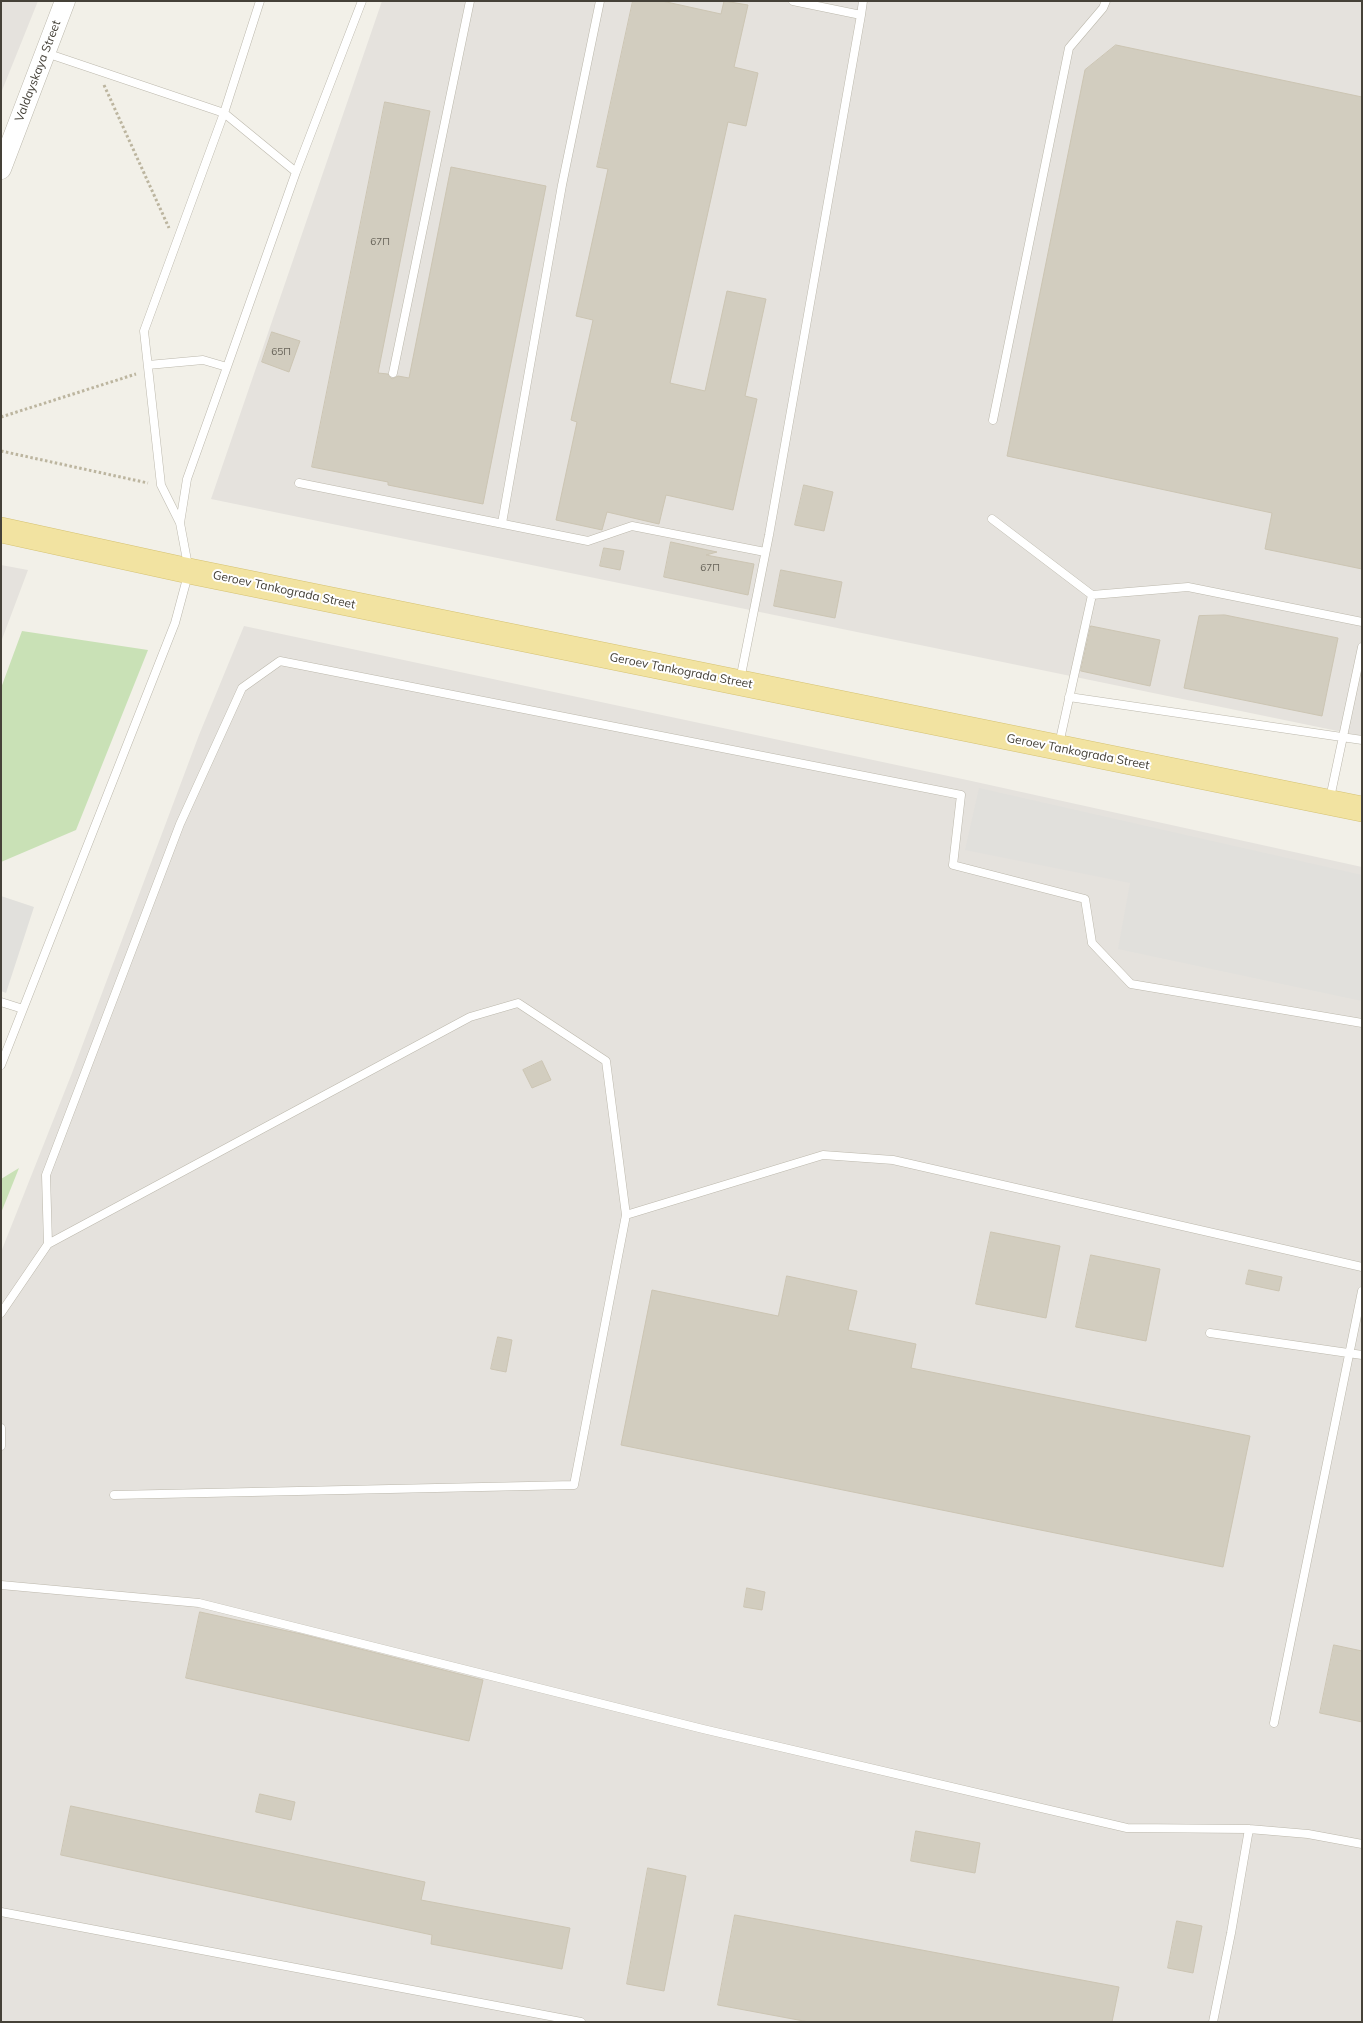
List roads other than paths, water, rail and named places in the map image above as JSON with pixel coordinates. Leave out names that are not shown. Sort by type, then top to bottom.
[{"type":"main road","name":"Geroev Tankograda Street","points":[[1,530],[189,571],[1362,809]]},
{"type":"street","name":"Valdayskaya Street","points":[[1,169],[65,1]]},
{"type":"lane","points":[[1,1065],[175,623],[189,571],[180,523],[161,485],[144,331],[224,112],[260,1]]},
{"type":"lane","points":[[180,523],[187,479],[226,367],[296,172],[362,1]]},
{"type":"lane","points":[[393,373],[470,1]]},
{"type":"lane","points":[[502,523],[562,185],[600,1]]},
{"type":"lane","points":[[793,1],[861,15]]},
{"type":"lane","points":[[739,683],[765,552],[863,1]]},
{"type":"lane","points":[[993,420],[1069,48],[1103,8],[1106,1]]},
{"type":"lane","points":[[44,53],[224,112],[296,172]]},
{"type":"lane","points":[[148,367],[203,360],[226,367]]},
{"type":"lane","points":[[299,482],[588,541],[632,526],[765,552]]},
{"type":"lane","points":[[992,518],[1092,595],[1188,587],[1362,622]]},
{"type":"lane","points":[[1058,748],[1092,595]]},
{"type":"lane","points":[[1330,803],[1362,647]]},
{"type":"lane","points":[[48,1244],[46,1175],[180,824],[242,688],[280,661],[961,795],[953,865],[1085,899],[1092,942],[1131,984],[1362,1023]]},
{"type":"lane","points":[[1069,697],[1362,740]]},
{"type":"lane","points":[[1,1002],[23,1009]]},
{"type":"lane","points":[[1,1313],[48,1244],[470,1016],[518,1003],[606,1061],[626,1215],[574,1485],[114,1495]]},
{"type":"lane","points":[[626,1215],[823,1155],[893,1160],[1362,1267]]},
{"type":"lane","points":[[1274,1723],[1362,1290]]},
{"type":"lane","points":[[1210,1333],[1362,1355]]},
{"type":"lane","points":[[1,1428],[1,1446]]},
{"type":"lane","points":[[1,1585],[199,1603],[703,1729],[1127,1828],[1249,1829],[1308,1834],[1362,1844]]},
{"type":"lane","points":[[1213,2022],[1232,1933],[1249,1829]]},
{"type":"lane","points":[[1,1912],[581,2022]]}]
